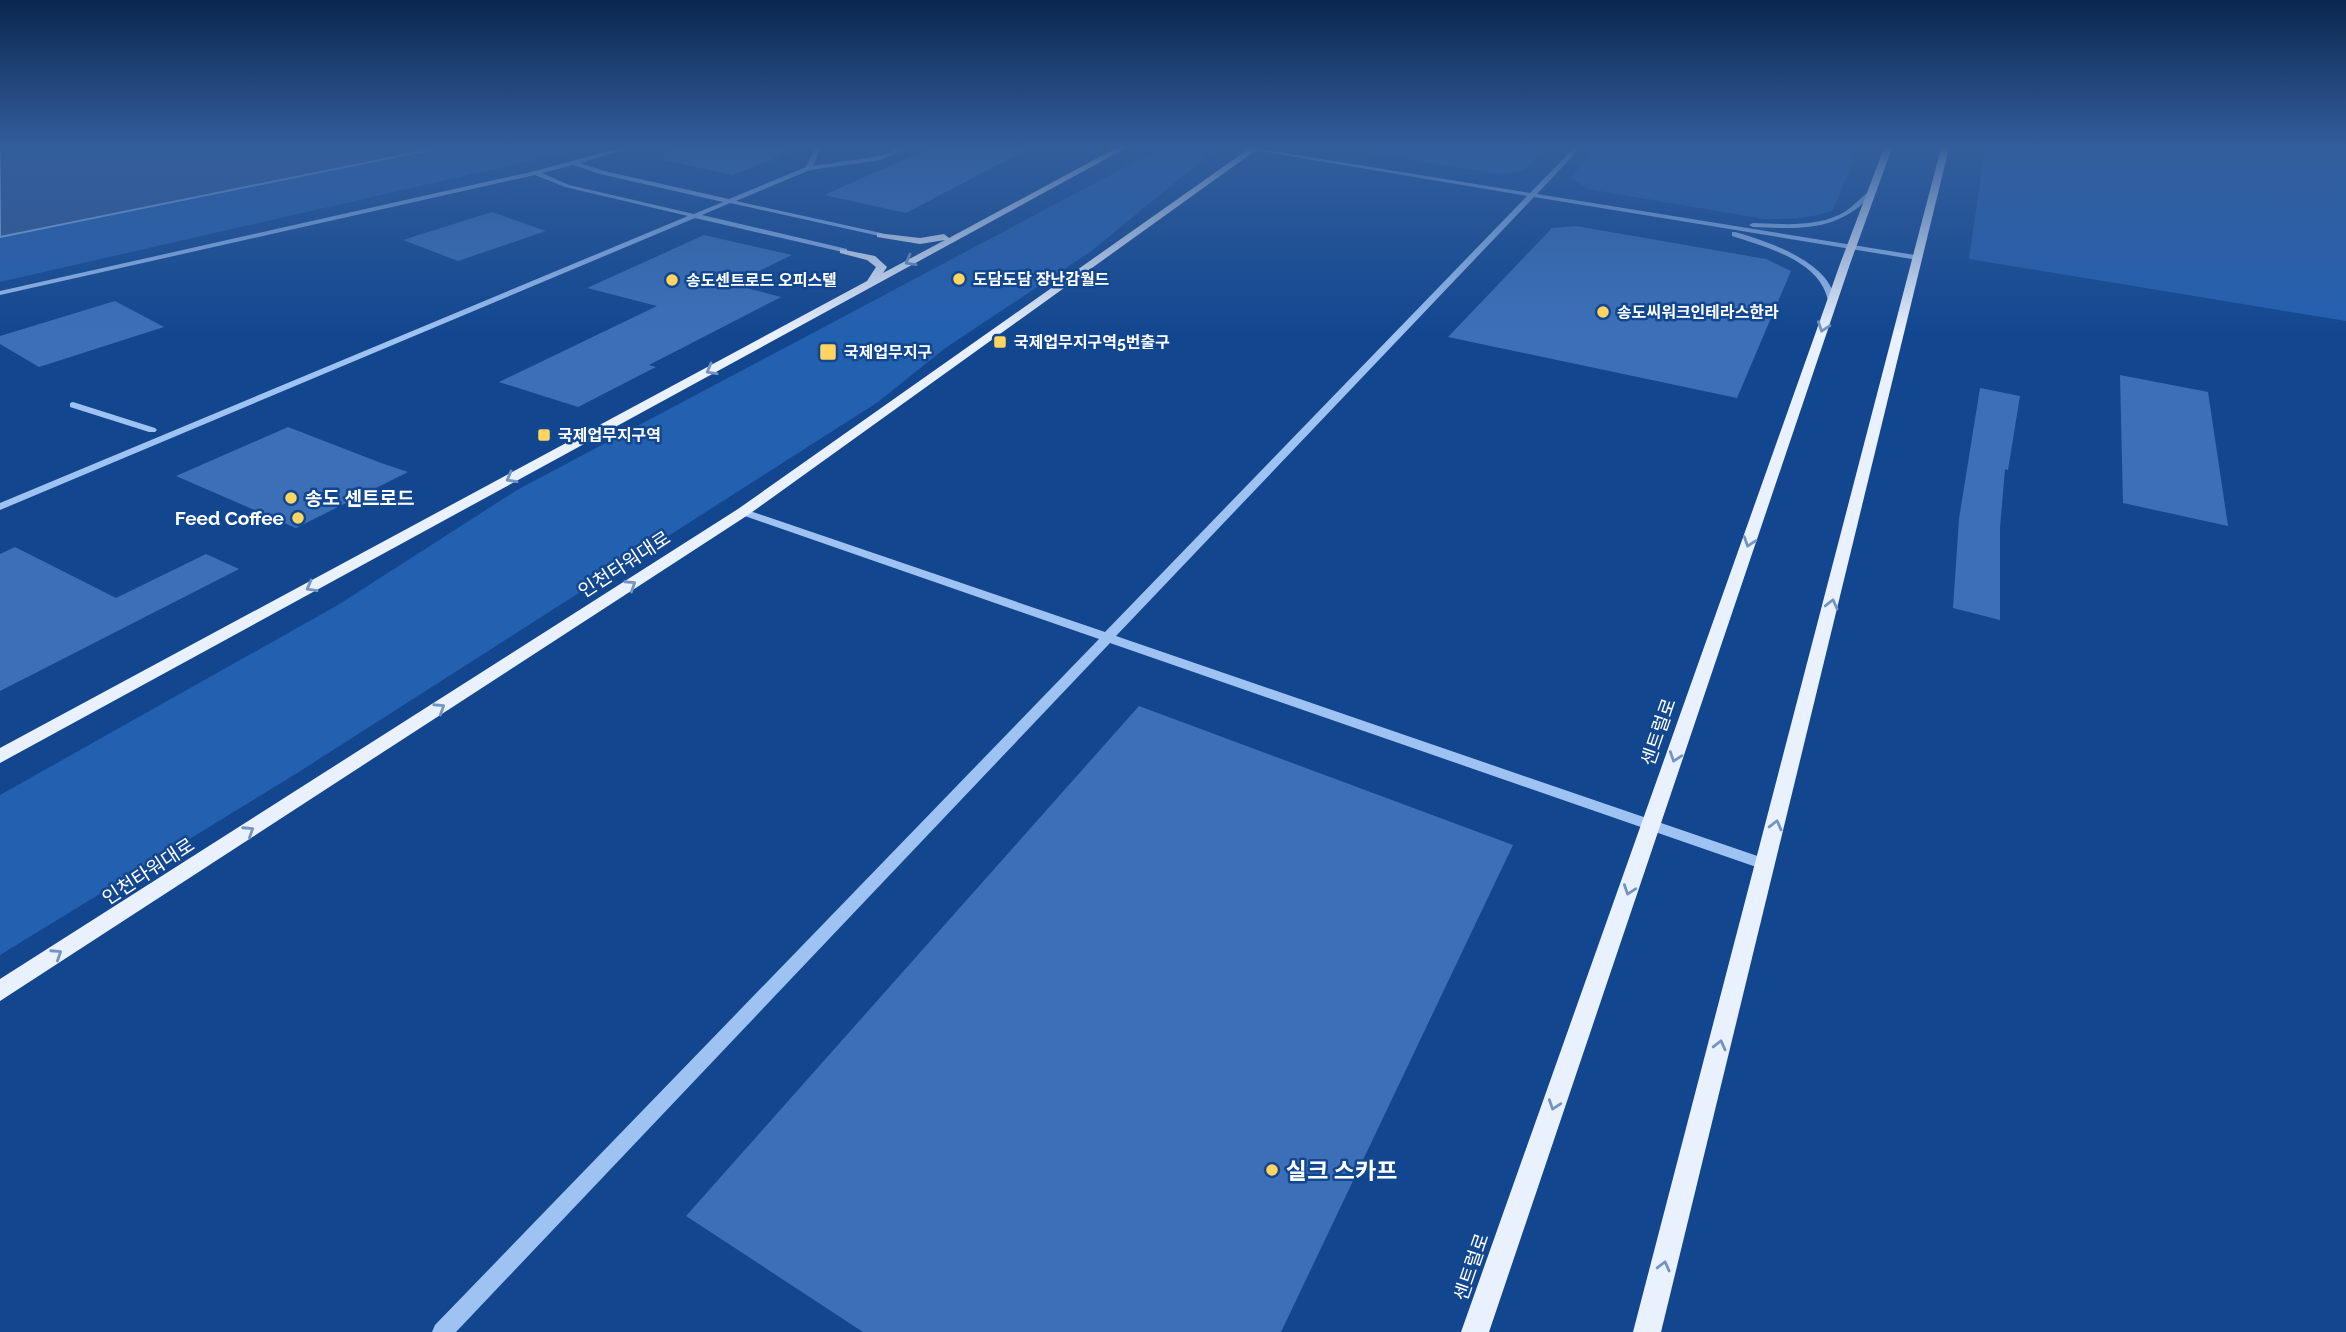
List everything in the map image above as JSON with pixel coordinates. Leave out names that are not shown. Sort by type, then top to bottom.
[{"type":"main road","points":[[0,756],[1006,210]]},
{"type":"main road","name":"인천타워대로","points":[[0,991],[743,512],[1164,210]]},
{"type":"main road","name":"센트럴로","points":[[1475,1332],[1864,210]]},
{"type":"main road","points":[[1647,1332],[1930,210]]},
{"type":"main road","points":[[881,235],[920,241],[949,236],[974,227]]},
{"type":"main road","points":[[844,251],[871,258],[882,267],[867,285]]},
{"type":"street","points":[[0,293],[370,210]]},
{"type":"street","points":[[664,210],[844,251]]},
{"type":"street","points":[[0,507],[708,210]]},
{"type":"street","points":[[771,210],[881,235]]},
{"type":"street","points":[[442,1332],[1519,210]]},
{"type":"street","points":[[1623,210],[1737,225],[1825,223],[1843,218],[1851,210]]},
{"type":"street","points":[[1675,219],[1918,258]]},
{"type":"street","points":[[1687,220],[1750,239],[1803,263],[1830,289],[1832,301]]},
{"type":"street","points":[[73,405],[152,430]]},
{"type":"street","points":[[743,512],[1766,865]]},
{"type":"shaded area","points":[[0,210],[132,210],[0,237]]},
{"type":"shaded area","points":[[132,210],[315,210],[0,282],[0,237]]},
{"type":"shaded area","points":[[1044,210],[1141,210],[1090,252],[944,349],[878,402],[294,775],[0,955],[0,795],[338,605],[517,490]]},
{"type":"shaded area","points":[[1712,210],[1833,210],[1808,217],[1764,219]]},
{"type":"shaded area","points":[[1976,210],[2346,210],[2346,321],[1969,259]]},
{"type":"building","points":[[492,212],[546,231],[458,261],[403,240]]},
{"type":"building","name":"송도씨워크인테라스한라","points":[[1576,226],[1766,259],[1791,271],[1737,398],[1448,337],[1552,228]]},
{"type":"building","points":[[704,235],[792,255],[732,284],[781,297],[649,365],[656,367],[578,407],[499,382],[657,306],[587,288]]},
{"type":"building","points":[[115,301],[164,327],[39,367],[0,344],[0,336]]},
{"type":"building","points":[[2120,375],[2208,392],[2228,526],[2123,503]]},
{"type":"building","points":[[1980,388],[2020,396],[2008,470],[2005,469],[2000,528],[2000,620],[1953,608],[1959,519]]},
{"type":"building","points":[[288,427],[408,472],[296,528],[176,476]]},
{"type":"building","points":[[15,547],[116,598],[206,554],[239,569],[0,691],[0,554]]},
{"type":"building","points":[[1139,706],[1513,845],[1281,1332],[863,1332],[686,1216]]},
{"type":"place","name":"도담도담 장난감월드","points":[[959,279]]},
{"type":"place","name":"송도센트로드 오피스텔","points":[[672,280]]},
{"type":"place","name":"송도씨워크인테라스한라","points":[[1603,312]]},
{"type":"place","name":"국제업무지구역5번출구","points":[[1000,342]]},
{"type":"place","name":"국제업무지구","points":[[828,352]]},
{"type":"place","name":"국제업무지구역","points":[[544,435]]},
{"type":"place","name":"송도 센트로드","points":[[291,498]]},
{"type":"place","name":"Feed Coffee","points":[[298,518]]},
{"type":"place","name":"실크 스카프","points":[[1272,1170]]}]
